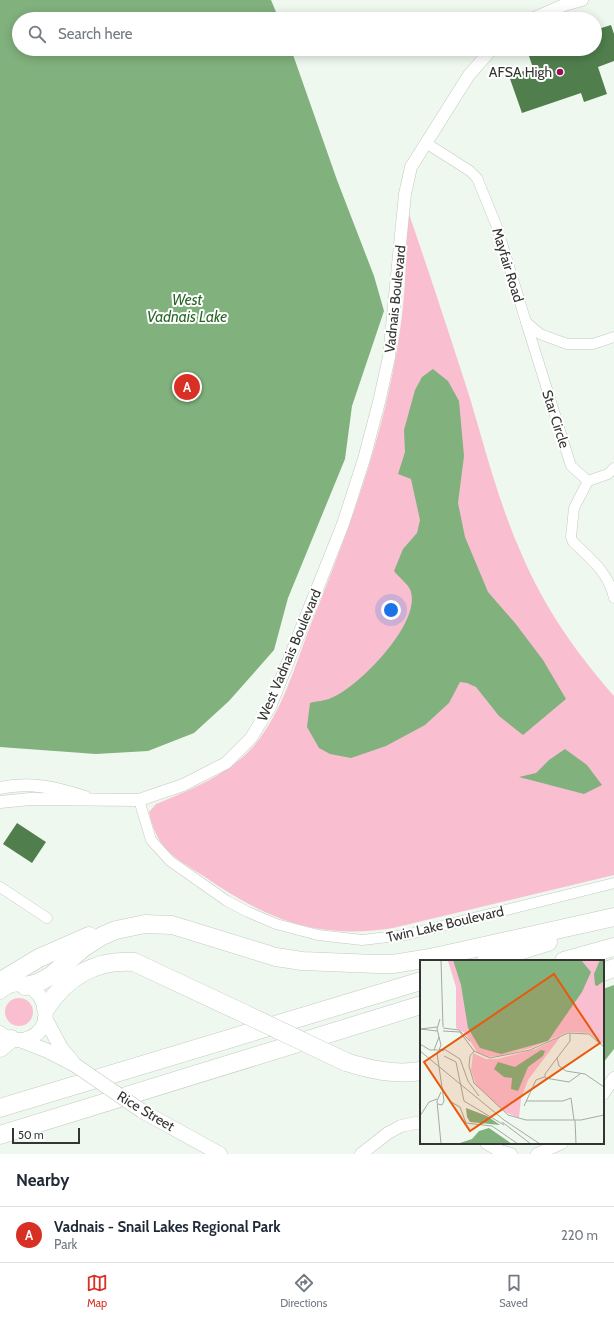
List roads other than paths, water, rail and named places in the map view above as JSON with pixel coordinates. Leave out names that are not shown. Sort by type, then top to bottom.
[{"type":"highway","points":[[9,984],[39,958],[103,931],[123,924],[136,922],[145,924],[172,925],[276,957],[302,961],[393,964],[430,958],[614,917]]},
{"type":"highway","points":[[489,960],[614,923]]},
{"type":"highway","points":[[568,960],[614,947]]},
{"type":"highway","points":[[46,1013],[60,989],[84,972],[98,965],[118,961],[134,962],[346,1062],[377,1071],[407,1073],[420,1071]]},
{"type":"highway","points":[[604,972],[614,968]]},
{"type":"highway","points":[[0,1108],[420,981]]},
{"type":"highway","points":[[0,1135],[420,1005]]},
{"type":"main road","name":"Rice Street","points":[[9,984],[39,994],[61,1048],[75,1065]]},
{"type":"main road","points":[[8,1040],[29,1038],[36,1033],[46,1013]]},
{"type":"main road","name":"Rice Street","points":[[8,1040],[48,1051],[75,1065],[142,1111],[220,1154]]},
{"type":"street","points":[[548,12],[564,5],[582,0]]},
{"type":"street","name":"Vadnais Boulevard","points":[[327,566],[354,491],[379,402],[389,357],[394,321],[395,280],[405,209],[405,194],[411,167],[469,75],[486,56]]},
{"type":"street","name":"Mayfair Road","points":[[426,143],[470,171],[477,178],[497,227],[526,322]]},
{"type":"street","points":[[526,322],[540,334],[567,344],[593,344],[614,337]]},
{"type":"street","name":"Star Circle","points":[[526,322],[571,466],[588,481]]},
{"type":"street","points":[[614,468],[608,474],[588,481],[574,508],[571,537],[573,542],[598,566],[606,576],[612,587],[614,598]]},
{"type":"street","name":"West Vadnais Boulevard","points":[[0,802],[30,799],[139,800],[183,785],[213,771],[226,763],[251,738],[270,707],[327,566]]},
{"type":"street","name":"West Vadnais Boulevard","points":[[0,788],[18,785],[36,785],[66,791],[95,800]]},
{"type":"street","name":"Twin Lake Boulevard","points":[[139,800],[151,840],[173,863],[222,898],[248,912],[276,924],[318,935],[362,940],[406,936],[614,883]]},
{"type":"street","points":[[0,887],[47,918]]},
{"type":"street","points":[[604,1093],[614,1078]]},
{"type":"street","points":[[364,1153],[377,1140],[394,1129],[420,1122]]},
{"type":"street","points":[[488,1144],[500,1151],[511,1154]]},
{"type":"street","points":[[537,1154],[560,1144]]},
{"type":"water","name":"West Vadnais Lake","points":[[0,0],[271,0],[276,12],[12,12],[12,56],[293,56],[337,180],[374,276],[384,311],[352,406],[345,459],[288,598],[274,650],[229,701],[194,733],[148,751],[96,754],[0,747]]},
{"type":"water","points":[[433,369],[448,381],[459,401],[464,456],[458,503],[465,537],[488,592],[515,623],[543,660],[566,699],[523,735],[499,716],[476,687],[460,682],[449,703],[425,725],[386,746],[351,758],[330,754],[319,748],[307,727],[310,703],[329,699],[343,692],[371,668],[397,637],[406,621],[411,605],[410,589],[394,571],[403,549],[417,533],[420,520],[411,479],[398,474],[405,452],[404,430],[415,390],[422,377]]},
{"type":"water","points":[[565,749],[587,765],[602,785],[584,794],[519,777],[536,773],[549,760]]},
{"type":"water","points":[[614,985],[614,1049],[604,1062],[604,989]]},
{"type":"place","name":"AFSA High","points":[[560,72]]},
{"type":"place","name":"Vadnais - Snail Lakes Regional Park","points":[[187,387]]}]
